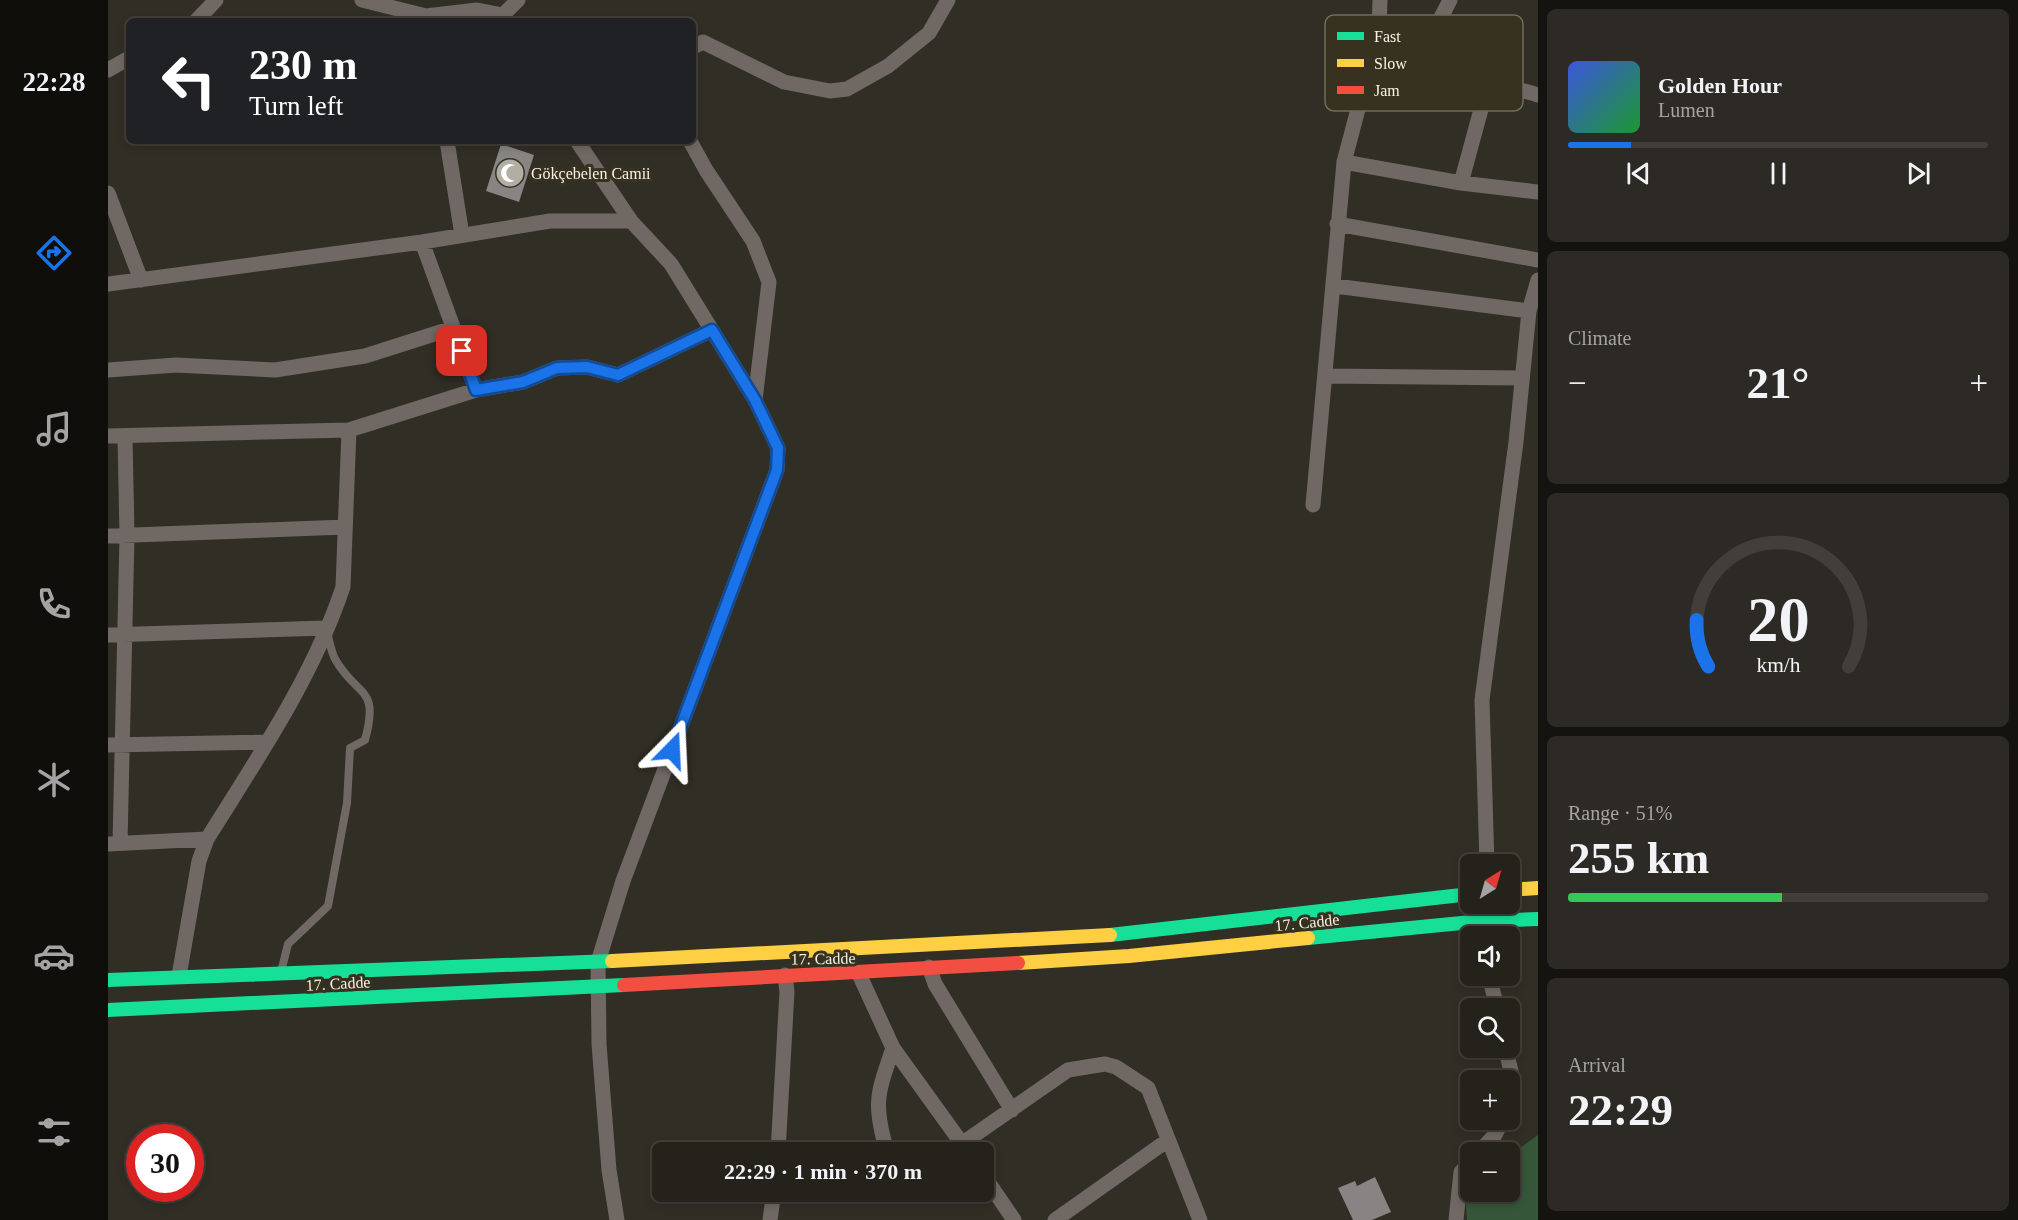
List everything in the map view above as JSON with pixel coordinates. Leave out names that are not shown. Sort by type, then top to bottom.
[{"type":"street","points":[[199,18],[216,0]]},
{"type":"street","points":[[362,0],[427,18],[477,10],[505,18],[518,0]]},
{"type":"street","points":[[696,45],[703,42],[713,46],[783,82],[830,91],[847,89],[888,66],[928,33],[948,0]]},
{"type":"street","points":[[1380,0],[1380,15]]},
{"type":"street","points":[[1442,15],[1450,0]]},
{"type":"street","points":[[108,70],[126,60]]},
{"type":"street","points":[[1523,90],[1538,95]]},
{"type":"street","points":[[1313,505],[1335,286],[1333,277],[1344,162],[1358,111]]},
{"type":"street","points":[[1461,183],[1481,111]]},
{"type":"street","points":[[447,144],[462,235]]},
{"type":"street","points":[[579,144],[631,221],[671,264],[755,400],[778,448],[777,470],[623,881],[598,962],[597,987],[609,1170],[617,1220]]},
{"type":"street","points":[[692,144],[753,241],[769,282],[755,400]]},
{"type":"street","points":[[1344,162],[1461,183],[1538,192]]},
{"type":"street","points":[[108,193],[141,280]]},
{"type":"street","points":[[108,284],[422,242],[550,221],[631,221]]},
{"type":"street","points":[[1337,224],[1538,260]]},
{"type":"street","points":[[422,242],[476,390]]},
{"type":"street","points":[[1487,854],[1482,700],[1529,311],[1538,280]]},
{"type":"street","points":[[1335,286],[1529,311]]},
{"type":"street","points":[[108,370],[176,365],[275,370],[365,356],[453,328]]},
{"type":"street","points":[[108,436],[350,430],[476,390],[523,382],[557,368],[587,367],[618,375],[712,330]]},
{"type":"street","points":[[1326,376],[1522,378]]},
{"type":"street","points":[[179,976],[199,861],[207,839],[293,699],[343,587],[350,430]]},
{"type":"street","points":[[125,436],[125,634],[115,745],[114,844],[207,839]]},
{"type":"street","points":[[108,536],[345,527]]},
{"type":"street","points":[[108,635],[325,627]]},
{"type":"street","points":[[115,745],[267,742]]},
{"type":"street","points":[[1520,889],[1538,888]]},
{"type":"street","name":"17. Cadde","points":[[108,980],[598,962],[1121,934],[1460,895]]},
{"type":"street","name":"17. Cadde","points":[[1500,926],[1538,919]]},
{"type":"street","name":"17. Cadde","points":[[108,1010],[597,987],[785,975],[859,974],[929,967],[1129,956],[1460,931]]},
{"type":"street","points":[[929,967],[935,984],[1012,1110]]},
{"type":"street","points":[[859,974],[893,1048],[955,1142]]},
{"type":"street","points":[[779,1142],[787,992],[785,975]]},
{"type":"street","points":[[885,1142],[877,1111],[878,1090],[893,1048]]},
{"type":"street","points":[[970,1142],[1068,1070],[1105,1064],[1126,1072],[1148,1088],[1200,1220]]},
{"type":"street","points":[[1488,1142],[1498,1130]]},
{"type":"street","points":[[1055,1220],[1168,1140]]},
{"type":"street","points":[[1456,1220],[1460,1182]]},
{"type":"street","points":[[994,1191],[1014,1220]]},
{"type":"street","points":[[770,1220],[772,1202]]},
{"type":"lane","points":[[281,972],[288,944],[328,906],[347,803],[350,748],[365,740],[371,716],[369,698],[335,659],[325,627]]},
{"type":"green space","points":[[1538,1135],[1538,1220],[1467,1220],[1466,1202],[1520,1202],[1520,1148]]},
{"type":"building","name":"Gökçebelen Camii","points":[[501,144],[534,155],[519,202],[486,191]]},
{"type":"building","points":[[1375,1177],[1391,1212],[1372,1220],[1353,1220],[1338,1188],[1355,1181],[1357,1186]]},
{"type":"traffic: fast","points":[[1110,935],[1460,895]]},
{"type":"traffic: fast","points":[[1308,938],[1482,921],[1538,919]]},
{"type":"traffic: fast","points":[[108,980],[612,961]]},
{"type":"traffic: fast","points":[[108,1010],[624,985]]},
{"type":"traffic: slow","points":[[1520,889],[1538,888]]},
{"type":"traffic: slow","points":[[612,961],[1110,935]]},
{"type":"traffic: slow","points":[[1018,963],[1129,956],[1308,938]]},
{"type":"traffic: jam","points":[[624,985],[1018,963]]},
{"type":"place","name":"Gökçebelen Camii","points":[[510,173]]},
{"type":"route","points":[[462,351],[476,390],[523,382],[557,368],[587,367],[618,375],[633,370],[712,330],[755,400],[778,448],[777,470],[672,750]]}]
